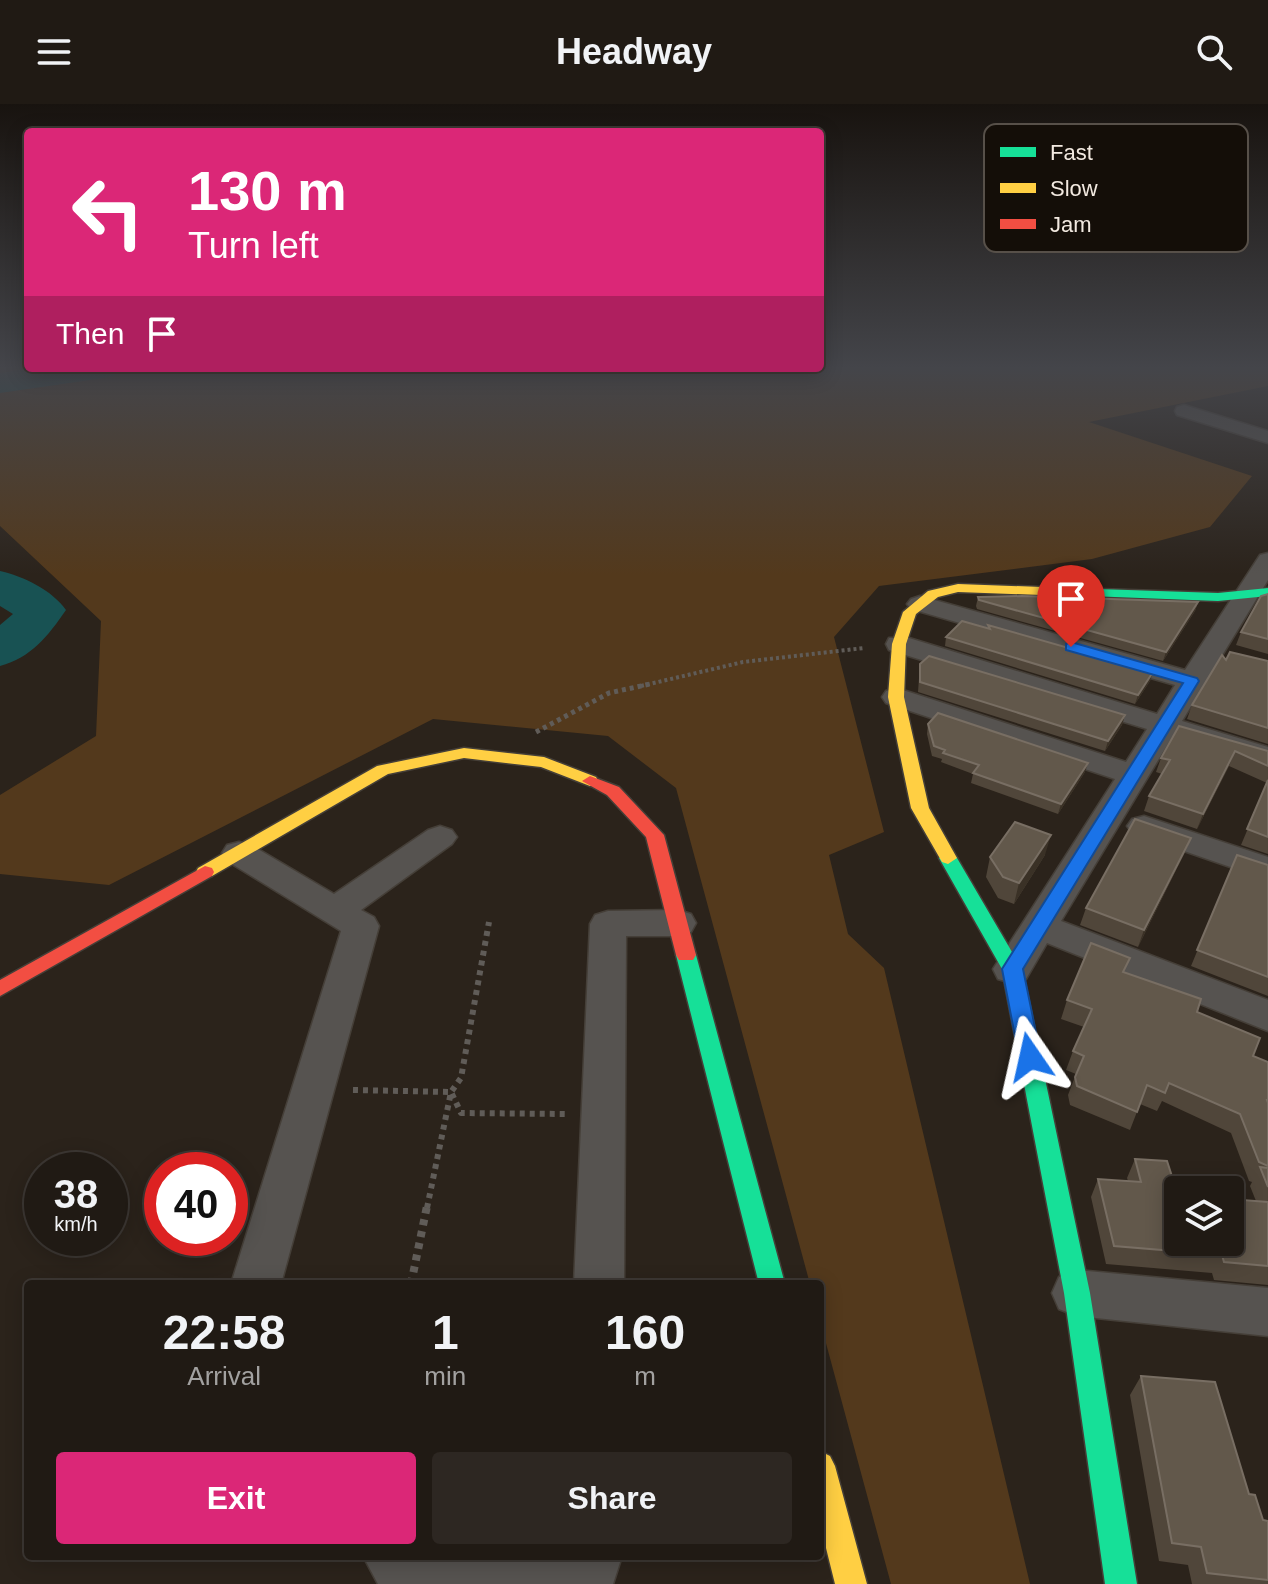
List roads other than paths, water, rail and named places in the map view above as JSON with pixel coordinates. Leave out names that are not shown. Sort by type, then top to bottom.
[{"type":"street","points":[[1012,969],[1192,681],[1225,654],[1257,593],[1268,560]]},
{"type":"street","points":[[1121,1584],[1077,1293],[1012,969],[920,808],[896,697],[899,644],[910,612],[933,594],[958,588],[1218,597],[1257,593]]},
{"type":"street","points":[[920,604],[1192,681]]},
{"type":"street","points":[[899,644],[1268,757]]},
{"type":"street","points":[[896,697],[1134,775]]},
{"type":"street","points":[[0,989],[383,770],[464,753],[544,762],[613,791],[655,835],[771,1280]]},
{"type":"street","points":[[1110,814],[1268,869]]},
{"type":"street","points":[[334,911],[440,837]]},
{"type":"street","points":[[239,853],[361,926],[257,1280]]},
{"type":"street","points":[[599,1280],[608,924],[678,923]]},
{"type":"street","points":[[1039,926],[1268,1016]]},
{"type":"street","points":[[1077,1293],[1268,1312]]},
{"type":"street","points":[[824,1481],[851,1584]]},
{"type":"street","points":[[407,1574],[592,1563],[592,1560]]},
{"type":"waterway","points":[[0,585],[41,610],[29,627],[0,650]]}]
